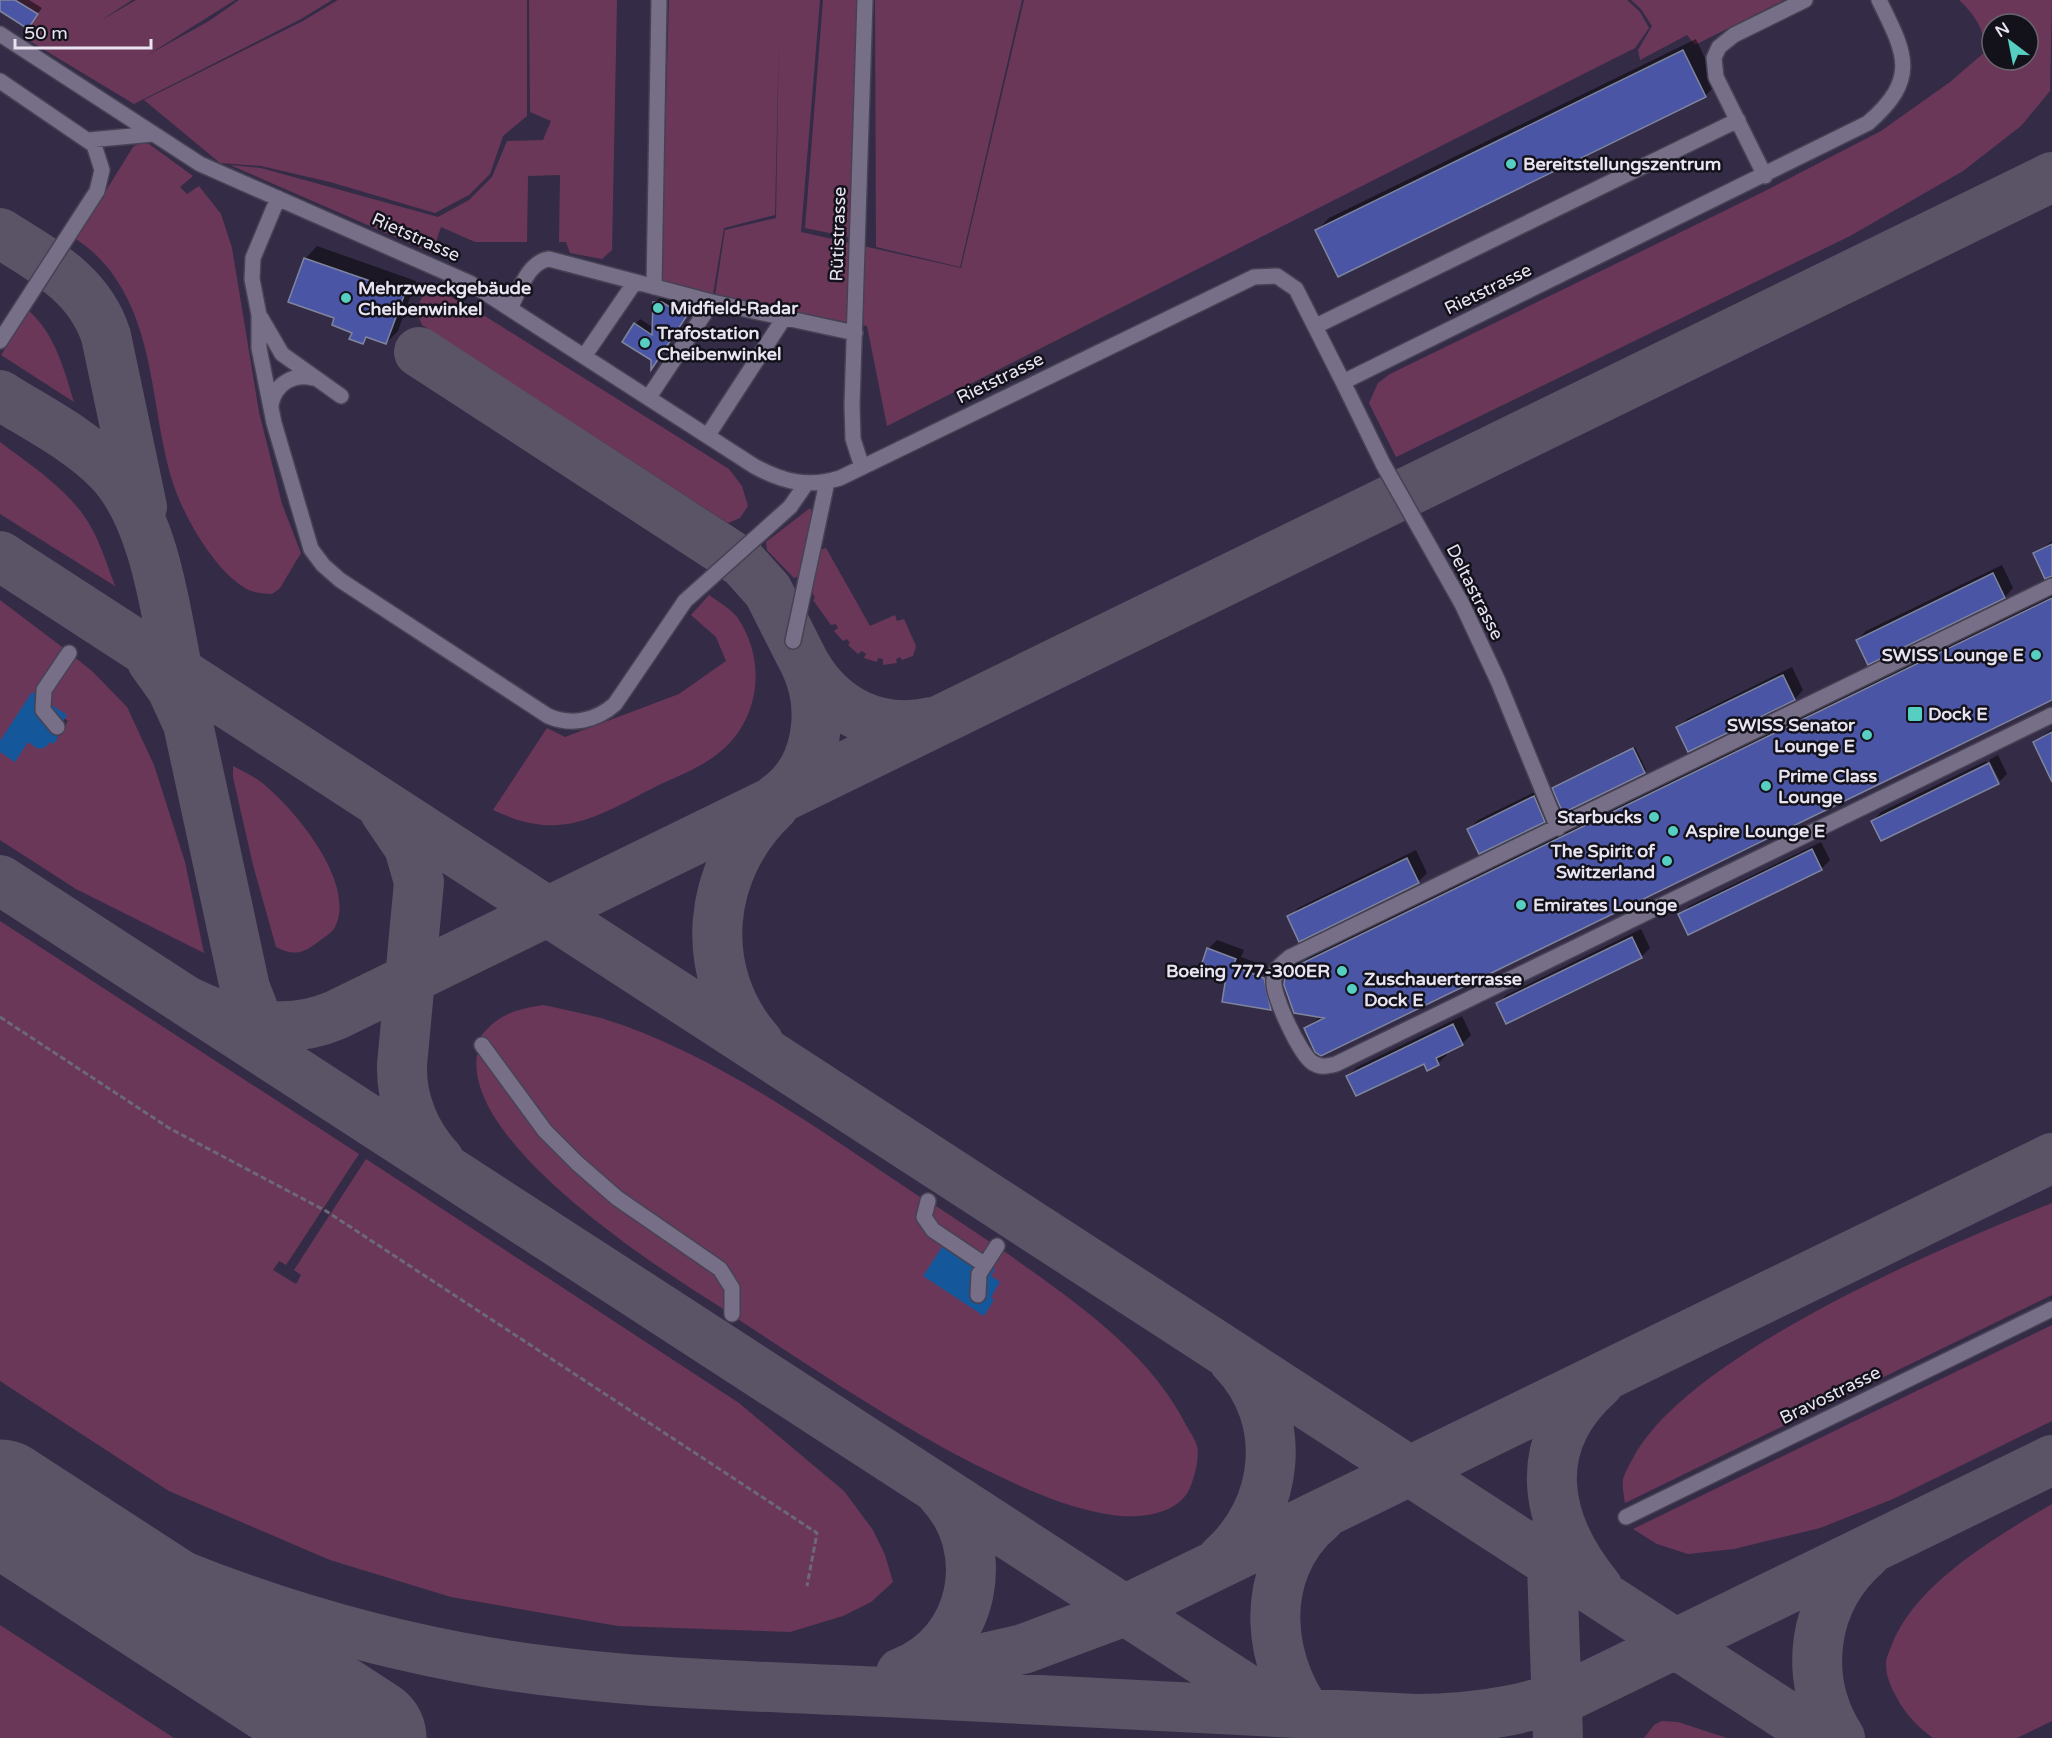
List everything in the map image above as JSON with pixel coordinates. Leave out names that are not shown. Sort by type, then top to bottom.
[{"type":"lane","points":[[654,287],[659,0]]},
{"type":"lane","name":"Rütistrasse","points":[[862,467],[852,439],[865,0]]},
{"type":"lane","points":[[1765,176],[1716,77],[1714,58],[1719,48],[1734,35],[1805,0]]},
{"type":"lane","name":"Rietstrasse","points":[[0,34],[200,164],[470,283],[767,473],[794,483],[806,484],[827,482],[862,467],[1254,277],[1267,275],[1287,280],[1303,299],[1343,382],[1854,132],[1889,102],[1901,79],[1904,57],[1879,0]]},
{"type":"lane","points":[[0,81],[89,140],[100,160],[101,184],[0,341]]},
{"type":"lane","points":[[1316,326],[1738,120]]},
{"type":"lane","points":[[89,140],[153,134]]},
{"type":"lane","points":[[278,198],[253,258],[252,279],[259,315],[259,348],[271,406],[303,528],[311,549],[323,565],[340,580],[558,720],[587,719],[615,704],[685,601],[790,507],[806,484]]},
{"type":"lane","points":[[510,308],[531,269],[544,260],[554,260],[712,302],[855,333]]},
{"type":"lane","points":[[585,355],[636,282]]},
{"type":"lane","points":[[649,397],[712,302]]},
{"type":"lane","points":[[259,315],[282,354],[341,396]]},
{"type":"lane","points":[[708,435],[784,318]]},
{"type":"lane","points":[[271,406],[276,390],[288,380],[305,376],[316,379]]},
{"type":"lane","name":"Deltastrasse","points":[[1343,382],[1383,464],[1462,604],[1498,681],[1558,828]]},
{"type":"lane","points":[[793,640],[827,482]]},
{"type":"lane","points":[[2052,586],[1290,957],[1277,967],[1273,980],[1276,996],[1307,1058],[1313,1063],[1328,1067],[2052,715]]},
{"type":"lane","points":[[57,727],[43,710],[44,690],[69,652]]},
{"type":"lane","points":[[482,1045],[545,1131],[577,1163],[636,1212],[720,1269],[732,1288],[732,1314]]},
{"type":"lane","points":[[928,1201],[924,1217],[933,1230],[986,1264]]},
{"type":"lane","points":[[978,1295],[979,1274],[997,1246]]},
{"type":"lane","name":"Bravostrasse","points":[[1626,1517],[2052,1309]]},
{"type":"path","points":[[0,1017],[169,1128],[326,1211],[817,1533],[807,1586]]},
{"type":"shaded area","points":[[0,0],[2052,0],[2052,1738],[0,1738]]},
{"type":"shaded area","points":[[15,0],[132,0],[100,21],[136,0],[235,0],[146,56],[209,21],[239,0],[332,0],[301,19],[134,104],[23,37],[38,15]]},
{"type":"shaded area","points":[[338,0],[527,0],[527,116],[503,136],[490,174],[469,195],[435,213],[330,182],[261,166],[220,163],[144,100],[303,21]]},
{"type":"shaded area","points":[[529,0],[617,0],[612,250],[602,259],[570,253],[566,242],[559,242],[560,175],[528,176],[527,242],[475,242],[441,227],[432,253],[230,165],[261,168],[438,217],[469,200],[492,177],[507,141],[543,140],[551,121],[530,112]]},
{"type":"shaded area","points":[[669,0],[820,0],[801,232],[961,268],[1024,0],[1627,0],[1640,12],[1649,28],[1635,48],[887,426],[867,326],[715,296],[725,230],[776,218],[779,34],[775,215],[724,228],[713,294],[664,283],[661,275]]},
{"type":"shaded area","points":[[823,0],[861,0],[854,238],[805,228]]},
{"type":"shaded area","points":[[875,0],[1022,0],[960,267],[876,247]]},
{"type":"shaded area","points":[[1631,0],[1784,0],[1695,45],[1687,35],[1640,60],[1638,50],[1652,26],[1641,9]]},
{"type":"shaded area","points":[[1959,0],[2052,0],[2050,91],[2021,126],[1963,171],[1850,236],[1396,457],[1369,403],[1378,383],[1390,374],[1763,192],[1881,131],[1950,82],[1980,56],[1980,72],[2040,72],[2040,12],[1980,12],[1980,27]]},
{"type":"shaded area","points":[[141,142],[149,144],[193,176],[180,187],[187,194],[199,186],[221,214],[232,248],[259,412],[282,504],[301,553],[280,588],[272,594],[249,590],[231,578],[201,541],[193,527],[179,499],[167,463],[150,368],[137,322],[118,282],[99,258],[76,239],[133,147]]},
{"type":"shaded area","points":[[428,285],[472,308],[729,469],[742,486],[748,506],[740,518],[728,523],[422,325],[416,310]]},
{"type":"shaded area","points":[[29,311],[46,330],[52,341],[74,402],[1,355]]},
{"type":"shaded area","points":[[0,442],[54,484],[82,513],[97,539],[115,586],[0,514]]},
{"type":"shaded area","points":[[810,508],[812,512],[800,576],[794,578],[767,550],[766,542]]},
{"type":"shaded area","points":[[826,548],[870,626],[895,615],[897,621],[904,619],[916,646],[913,656],[902,660],[900,657],[896,659],[897,663],[883,665],[883,659],[878,658],[877,662],[864,658],[866,654],[862,651],[858,654],[848,645],[850,643],[847,639],[843,641],[834,631],[838,628],[836,624],[831,625],[813,600],[815,598],[810,588],[820,550]]},
{"type":"shaded area","points":[[709,595],[737,617],[747,635],[756,674],[749,712],[728,745],[712,758],[691,770],[614,808],[577,822],[558,825],[538,824],[493,810],[547,728],[565,737],[679,694],[726,661],[716,637],[691,615]]},
{"type":"shaded area","points":[[0,600],[66,650],[40,687],[46,730],[57,738],[68,721],[53,711],[47,696],[73,656],[92,671],[127,707],[154,765],[185,862],[204,953],[76,889],[0,840]]},
{"type":"shaded area","points":[[233,766],[261,782],[290,809],[319,848],[330,869],[337,889],[339,909],[335,927],[312,946],[302,951],[293,953],[276,947],[253,865],[233,777]]},
{"type":"shaded area","points":[[0,921],[359,1154],[286,1265],[279,1261],[273,1270],[296,1284],[301,1275],[294,1270],[366,1159],[739,1403],[844,1491],[873,1530],[885,1555],[893,1582],[871,1602],[843,1616],[790,1632],[618,1626],[451,1597],[330,1560],[169,1491],[0,1381]]},
{"type":"shaded area","points":[[543,1005],[601,1018],[643,1033],[727,1073],[768,1097],[923,1199],[920,1214],[984,1282],[1001,1249],[1079,1306],[1104,1326],[1150,1372],[1170,1398],[1194,1438],[1198,1451],[1195,1474],[1183,1498],[1166,1510],[1144,1515],[1122,1516],[1094,1512],[1042,1495],[976,1465],[914,1431],[736,1318],[740,1303],[737,1287],[689,1243],[590,1169],[526,1100],[481,1036],[502,1017]]},
{"type":"shaded area","points":[[481,1054],[529,1120],[709,1266],[728,1289],[725,1310],[656,1265],[614,1234],[571,1200],[532,1164],[501,1126],[481,1090],[477,1055]]},
{"type":"shaded area","points":[[2052,1203],[2052,1295],[1625,1503],[1623,1480],[1632,1460],[1661,1421],[1704,1382],[1759,1344],[1885,1276]]},
{"type":"shaded area","points":[[933,1204],[993,1244],[983,1253],[974,1251],[932,1221]]},
{"type":"shaded area","points":[[2052,1325],[2052,1421],[1893,1499],[1820,1528],[1734,1549],[1688,1554],[1657,1544],[1633,1529]]},
{"type":"shaded area","points":[[2052,1504],[2052,1721],[2017,1738],[1933,1738],[1904,1710],[1888,1678],[1887,1657],[1902,1624],[1937,1583],[1959,1564],[2006,1531]]},
{"type":"shaded area","points":[[0,1625],[174,1738],[0,1738]]},
{"type":"shaded area","points":[[1662,1721],[1678,1722],[1727,1738],[1644,1738],[1654,1725]]},
{"type":"water","points":[[32,692],[67,715],[55,734],[58,737],[54,744],[50,742],[46,747],[38,749],[28,742],[15,762],[0,752],[0,741]]},
{"type":"water","points":[[948,1238],[995,1269],[991,1276],[1000,1282],[991,1297],[994,1300],[984,1316],[923,1276]]},
{"type":"building","points":[[0,0],[15,0],[38,14],[28,29],[0,11]]},
{"type":"building","name":"Bereitstellungszentrum","points":[[1683,50],[1706,97],[1338,277],[1315,230]]},
{"type":"building","name":"Mehrzweckgebäude Cheibenwinkel","points":[[304,258],[405,293],[386,344],[366,337],[363,344],[349,339],[352,333],[332,325],[334,318],[288,302]]},
{"type":"building","points":[[653,302],[662,302],[686,317],[651,370],[651,360],[622,342],[634,323],[652,335]]},
{"type":"building","points":[[2052,544],[2052,576],[2045,579],[2033,553]]},
{"type":"building","points":[[1993,573],[2005,598],[1868,665],[1856,640]]},
{"type":"building","name":"Dock E","points":[[2052,598],[2052,700],[1321,1056],[1315,1052],[1304,1028],[1324,1018],[1294,1013],[1284,985],[1285,976],[1290,969]]},
{"type":"building","points":[[1783,675],[1795,700],[1688,752],[1676,727]]},
{"type":"building","points":[[2052,732],[2052,782],[2033,742]]},
{"type":"building","points":[[1633,748],[1645,773],[1563,813],[1552,788]]},
{"type":"building","points":[[1989,763],[1999,784],[1881,841],[1871,821]]},
{"type":"building","points":[[1534,796],[1545,822],[1479,854],[1467,829]]},
{"type":"building","points":[[1812,849],[1822,870],[1688,935],[1678,914]]},
{"type":"building","points":[[1407,858],[1419,883],[1299,942],[1287,916]]},
{"type":"building","points":[[1632,937],[1642,958],[1506,1024],[1496,1003]]},
{"type":"building","points":[[1207,948],[1236,959],[1233,966],[1264,978],[1271,1010],[1222,1002],[1226,977],[1204,969],[1206,965],[1202,963]]},
{"type":"building","points":[[1453,1024],[1463,1045],[1436,1058],[1439,1065],[1427,1071],[1424,1064],[1356,1096],[1346,1076]]},
{"type":"taxiway","points":[[185,1000],[222,1016],[259,1025],[298,1025],[317,1022],[336,1015],[2052,177]]},
{"type":"taxiway","points":[[0,233],[63,275],[88,301],[98,318],[106,336],[142,507]]},
{"type":"taxiway","points":[[419,352],[743,563],[768,591],[805,664]]},
{"type":"taxiway","points":[[0,395],[84,448],[109,470],[125,491],[139,515],[158,573],[181,689]]},
{"type":"taxiway","points":[[0,556],[1821,1738]]},
{"type":"taxiway","points":[[152,661],[172,689],[188,724],[245,988],[259,1024],[276,1049]]},
{"type":"taxiway","points":[[777,798],[791,786],[802,771],[815,737],[815,699],[812,681],[805,664],[829,695],[859,715],[894,725],[932,722]]},
{"type":"taxiway","points":[[759,1043],[739,1015],[725,985],[718,953],[718,922],[723,890],[735,860],[752,831],[774,806]]},
{"type":"taxiway","points":[[384,810],[409,847],[419,882],[402,1065],[404,1091],[416,1128],[439,1160]]},
{"type":"taxiway","points":[[0,880],[1282,1712]]},
{"type":"taxiway","points":[[909,1675],[1023,1649],[1114,1615],[2052,1158]]},
{"type":"taxiway","points":[[1222,1559],[1241,1538],[1256,1515],[1266,1489],[1270,1462],[1270,1435],[1263,1409],[1252,1384],[1234,1361]]},
{"type":"taxiway","points":[[1598,1588],[1580,1563],[1566,1537],[1556,1510],[1552,1484],[1554,1458],[1562,1432],[1577,1407],[1599,1383]]},
{"type":"taxiway","points":[[1568,1696],[2052,1460]]},
{"type":"taxiway","points":[[0,1491],[116,1548],[175,1573],[297,1617],[423,1650],[486,1662],[585,1675],[685,1683],[1415,1719],[1463,1717],[1508,1711],[1553,1699],[1597,1682]]},
{"type":"taxiway","points":[[901,1673],[926,1660],[946,1641],[960,1618],[968,1593],[971,1567],[967,1540],[957,1515],[940,1492]]},
{"type":"taxiway","points":[[1319,1729],[1301,1705],[1288,1679],[1279,1650],[1275,1622],[1277,1593],[1285,1565],[1300,1539],[1321,1517]]},
{"type":"taxiway","points":[[1551,1537],[1558,1738]]},
{"type":"taxiway","points":[[1840,1738],[1828,1715],[1820,1691],[1817,1666],[1819,1641],[1824,1617],[1834,1594],[1848,1573],[1866,1554]]},
{"type":"runway","points":[[0,1501],[365,1738]]},
{"type":"place","name":"Bereitstellungszentrum","points":[[1511,164]]},
{"type":"place","name":"Mehrzweckgebäude Cheibenwinkel","points":[[346,298]]},
{"type":"place","name":"Midfield-Radar","points":[[658,308]]},
{"type":"place","name":"Trafostation Cheibenwinkel","points":[[645,343]]},
{"type":"place","name":"SWISS Lounge E","points":[[2036,655]]},
{"type":"place","name":"Dock E","points":[[1915,714]]},
{"type":"place","name":"SWISS Senator Lounge E","points":[[1867,735]]},
{"type":"place","name":"Prime Class Lounge","points":[[1766,786]]},
{"type":"place","name":"Starbucks","points":[[1654,817]]},
{"type":"place","name":"Aspire Lounge E","points":[[1673,831]]},
{"type":"place","name":"The Spirit of Switzerland","points":[[1667,861]]},
{"type":"place","name":"Emirates Lounge","points":[[1521,905]]},
{"type":"place","name":"Boeing 777-300ER","points":[[1342,971]]},
{"type":"place","name":"Zuschauerterrasse Dock E","points":[[1352,989]]}]
